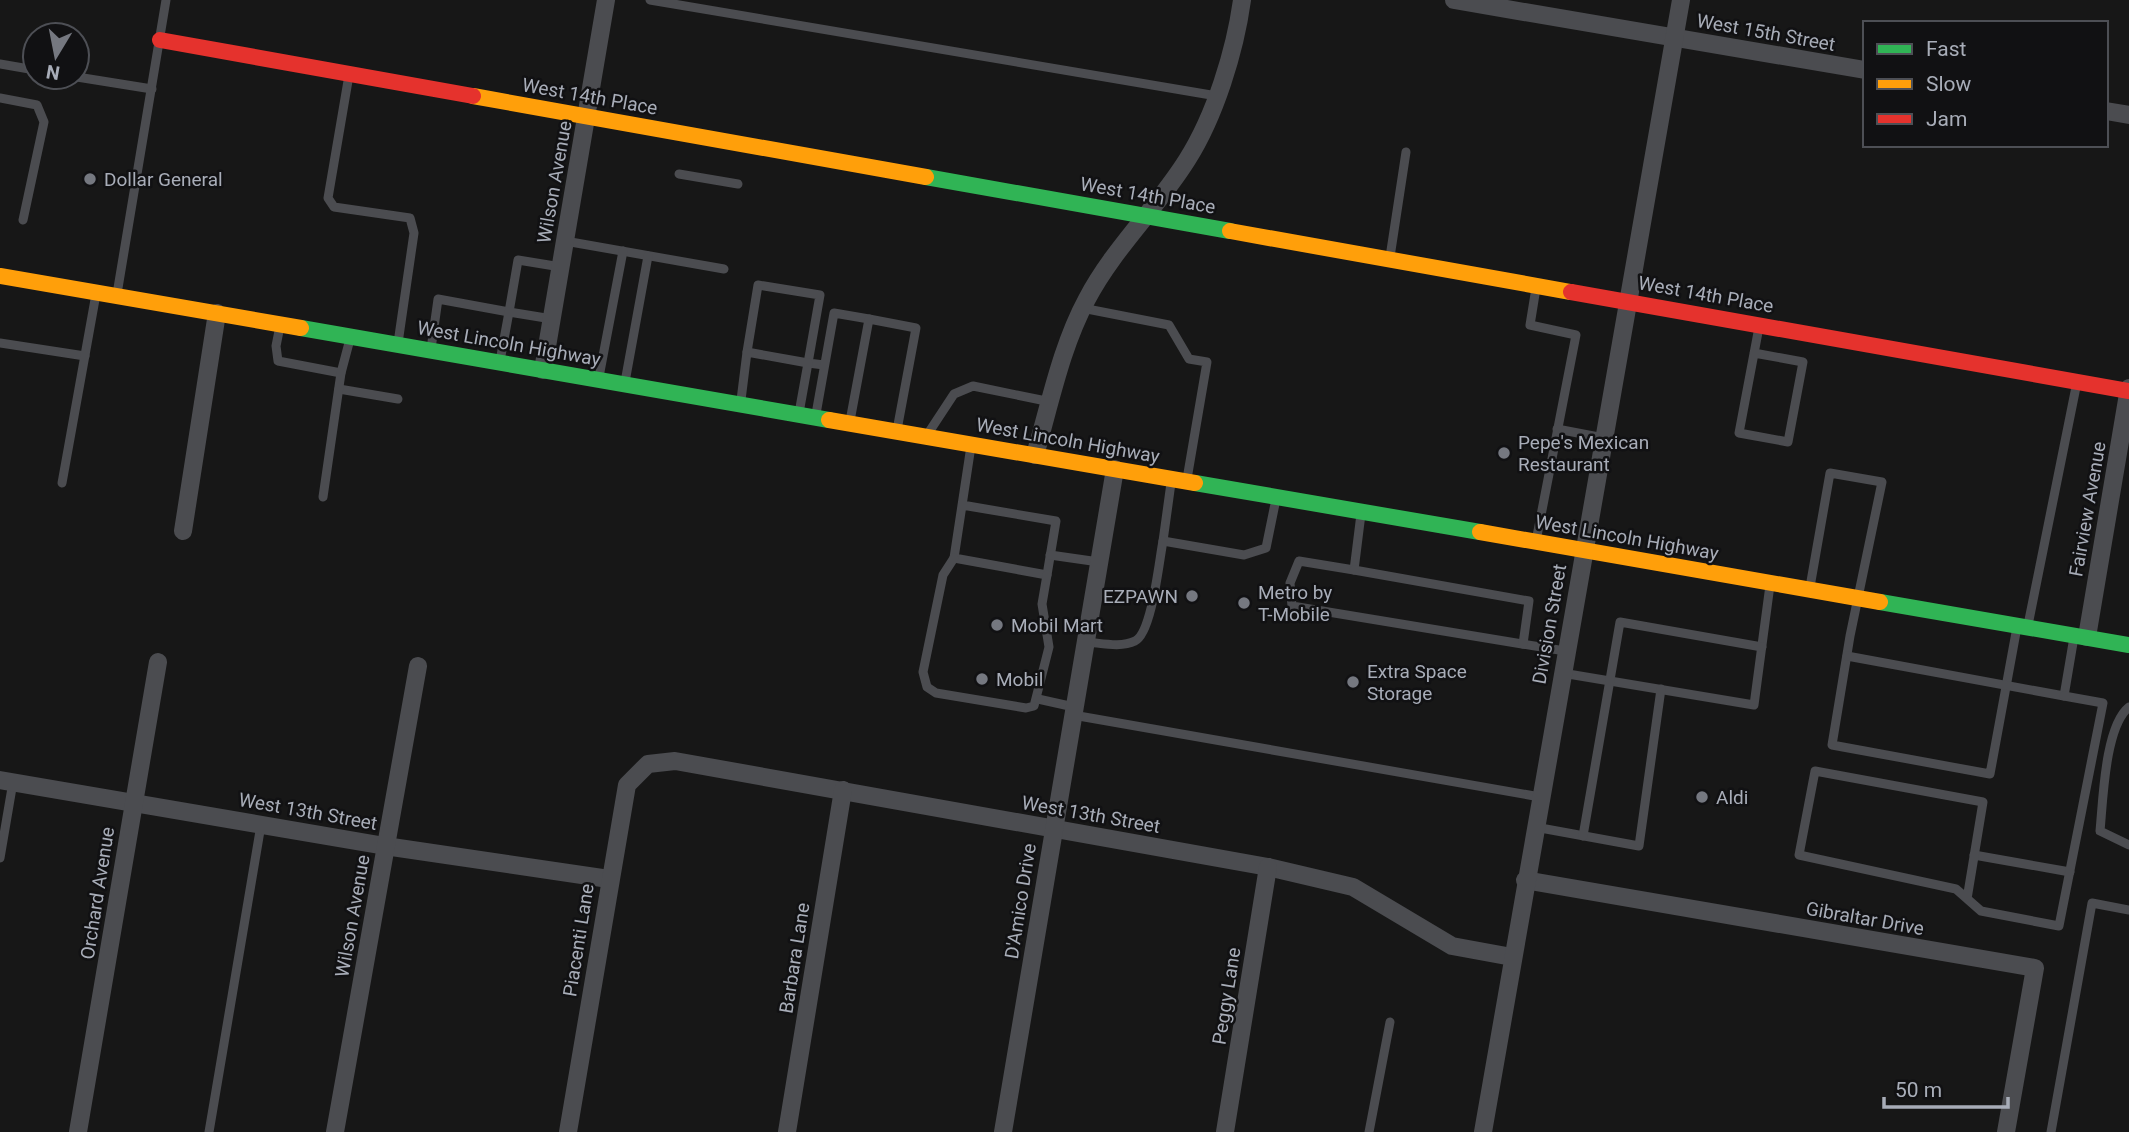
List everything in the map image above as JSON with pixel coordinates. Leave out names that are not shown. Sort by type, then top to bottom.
[{"type":"main road","name":"West 14th Place","points":[[160,40],[2129,390]]},
{"type":"main road","name":"West Lincoln Highway","points":[[0,276],[2129,645]]},
{"type":"street","name":"Wilson Avenue","points":[[543,370],[606,0]]},
{"type":"street","points":[[1035,456],[1070,336],[1082,308],[1188,159],[1217,96],[1238,31],[1242,0]]},
{"type":"street","name":"West 15th Street","points":[[1454,0],[1525,6],[1674,37],[1863,70]]},
{"type":"street","name":"Division Street","points":[[1483,1132],[1565,651],[1681,0]]},
{"type":"street","points":[[2108,111],[2129,115]]},
{"type":"street","points":[[183,531],[217,313]]},
{"type":"street","name":"Fairview Avenue","points":[[2081,636],[2129,390]]},
{"type":"street","name":"D'Amico Drive","points":[[1003,1132],[1115,469]]},
{"type":"street","name":"Orchard Avenue","points":[[78,1132],[158,662]]},
{"type":"street","name":"Wilson Avenue","points":[[335,1132],[418,666]]},
{"type":"street","name":"West 13th Street","points":[[648,764],[675,761],[1268,867],[1353,887],[1452,946],[1512,957]]},
{"type":"street","name":"Piacenti Lane","points":[[568,1132],[627,785],[648,764]]},
{"type":"street","name":"West 13th Street","points":[[6,781],[385,846],[609,879]]},
{"type":"street","name":"Barbara Lane","points":[[787,1132],[843,790]]},
{"type":"street","name":"Peggy Lane","points":[[1225,1132],[1268,867]]},
{"type":"street","name":"Gibraltar Drive","points":[[1525,880],[2035,968],[2007,1132]]},
{"type":"lane","points":[[117,296],[166,0]]},
{"type":"lane","points":[[650,0],[1217,96]]},
{"type":"lane","points":[[0,64],[21,68]]},
{"type":"lane","points":[[349,75],[328,198],[334,207],[410,218],[414,233],[398,345]]},
{"type":"lane","points":[[91,79],[152,89]]},
{"type":"lane","points":[[0,98],[37,104],[44,121],[23,220]]},
{"type":"lane","points":[[1390,259],[1406,152]]},
{"type":"lane","points":[[679,174],[738,184]]},
{"type":"lane","points":[[565,241],[724,269]]},
{"type":"lane","points":[[599,380],[623,251]]},
{"type":"lane","points":[[625,384],[648,256]]},
{"type":"lane","points":[[500,363],[518,260],[561,267]]},
{"type":"lane","points":[[740,404],[758,285],[820,295],[808,363],[807,416]]},
{"type":"lane","points":[[1536,542],[1576,335],[1530,325],[1537,285]]},
{"type":"lane","points":[[62,483],[96,292]]},
{"type":"lane","points":[[431,351],[438,299],[552,319]]},
{"type":"lane","points":[[1082,308],[1169,325],[1189,359],[1208,362],[1163,541],[1147,627],[1139,640],[1126,645],[1086,642]]},
{"type":"lane","points":[[807,416],[824,365],[834,313],[869,319],[916,328],[897,432]]},
{"type":"lane","points":[[850,423],[869,319]]},
{"type":"lane","points":[[280,325],[276,346],[278,362],[341,373]]},
{"type":"lane","points":[[1754,353],[1803,362],[1788,442],[1739,433],[1759,325]]},
{"type":"lane","points":[[323,497],[341,373],[351,337]]},
{"type":"lane","points":[[0,342],[85,356]]},
{"type":"lane","points":[[747,352],[824,365]]},
{"type":"lane","points":[[1810,590],[1830,473],[1882,482],[1832,745],[1990,774],[2007,687],[2077,382]]},
{"type":"lane","points":[[926,436],[954,394],[973,386],[1051,402]]},
{"type":"lane","points":[[339,389],[398,399]]},
{"type":"lane","points":[[1557,429],[1604,438]]},
{"type":"lane","points":[[962,505],[1056,521],[1042,604],[1049,647],[1038,699],[1034,706],[1026,708],[936,692],[927,687],[923,672],[943,575],[954,558],[971,444]]},
{"type":"lane","points":[[1163,541],[1244,555],[1261,552],[1266,548],[1277,498]]},
{"type":"lane","points":[[1354,570],[1362,512]]},
{"type":"lane","points":[[1050,555],[1099,562]]},
{"type":"lane","points":[[954,558],[1046,575]]},
{"type":"lane","points":[[1523,644],[1529,601],[1299,561],[1290,583],[1292,606],[1565,651]]},
{"type":"lane","points":[[1562,673],[1754,705],[1771,583]]},
{"type":"lane","points":[[1583,836],[1620,622],[1762,647]]},
{"type":"lane","points":[[2064,696],[2081,636]]},
{"type":"lane","points":[[1847,656],[2102,703],[2059,926],[1981,911],[1967,899],[1956,889],[1799,855],[1815,771],[1983,802],[1967,899]]},
{"type":"lane","points":[[1535,827],[1639,846],[1661,689]]},
{"type":"lane","points":[[1038,699],[1074,711],[1540,797]]},
{"type":"lane","points":[[2129,707],[2118,717],[2108,764],[2099,831],[2129,845]]},
{"type":"lane","points":[[0,858],[6,781]]},
{"type":"lane","points":[[209,1132],[261,825]]},
{"type":"lane","points":[[1974,855],[2070,872]]},
{"type":"lane","points":[[2051,1132],[2092,903],[2129,910]]},
{"type":"lane","points":[[1369,1132],[1390,1023]]},
{"type":"traffic: fast","points":[[926,177],[1230,231]]},
{"type":"traffic: fast","points":[[301,328],[829,420]]},
{"type":"traffic: fast","points":[[1195,483],[1480,532]]},
{"type":"traffic: fast","points":[[1880,602],[2129,645]]},
{"type":"traffic: slow","points":[[473,96],[926,177]]},
{"type":"traffic: slow","points":[[1230,231],[1571,292]]},
{"type":"traffic: slow","points":[[0,276],[301,328]]},
{"type":"traffic: slow","points":[[829,420],[1195,483]]},
{"type":"traffic: slow","points":[[1480,532],[1880,602]]},
{"type":"traffic: jam","points":[[160,40],[473,96]]},
{"type":"traffic: jam","points":[[1571,292],[2129,391]]},
{"type":"place","name":"Dollar General","points":[[90,179]]},
{"type":"place","name":"Pepe's Mexican Restaurant","points":[[1504,453]]},
{"type":"place","name":"EZPAWN","points":[[1192,596]]},
{"type":"place","name":"Metro by T-Mobile","points":[[1244,603]]},
{"type":"place","name":"Mobil Mart","points":[[997,625]]},
{"type":"place","name":"Mobil","points":[[982,679]]},
{"type":"place","name":"Extra Space Storage","points":[[1353,682]]},
{"type":"place","name":"Aldi","points":[[1702,797]]}]
